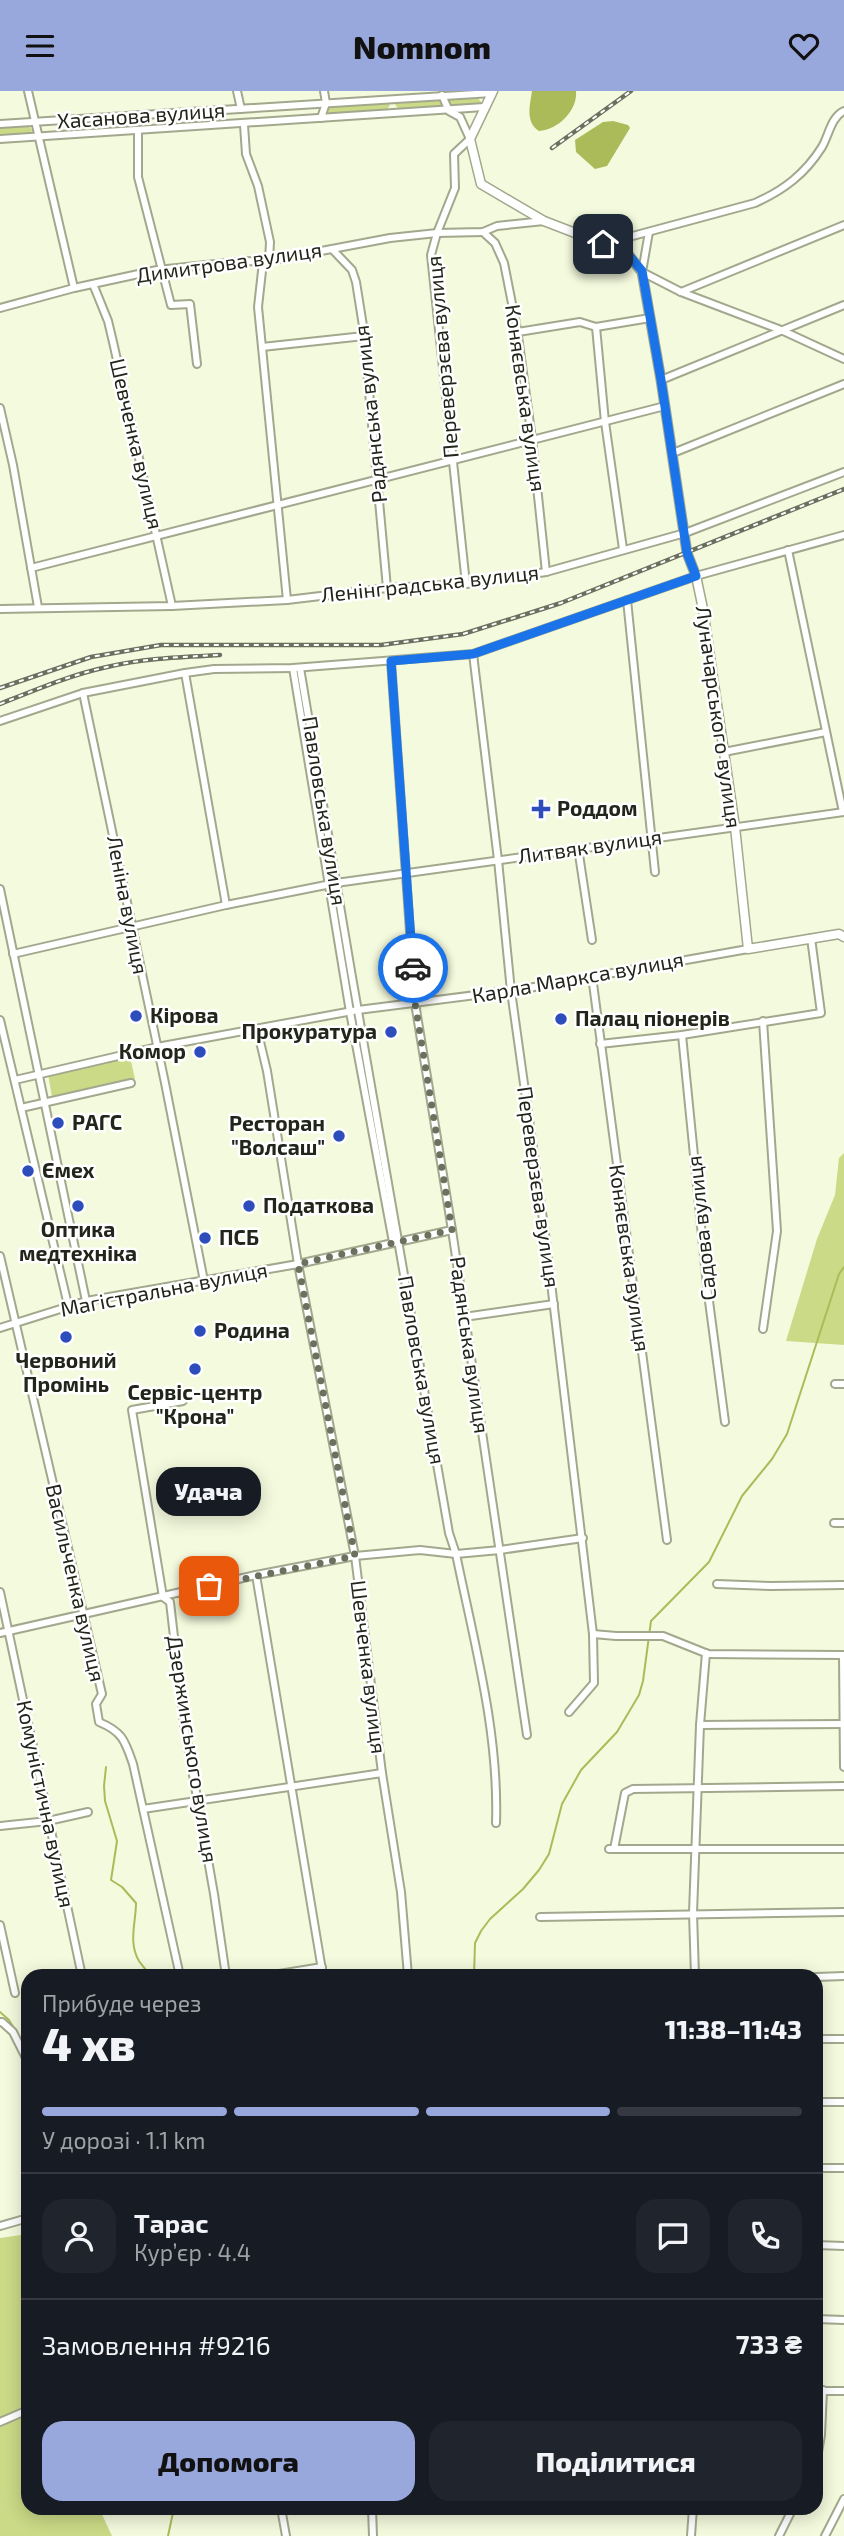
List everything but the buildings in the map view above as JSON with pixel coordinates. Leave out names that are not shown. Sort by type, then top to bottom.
[{"type":"main road","points":[[493,92],[470,139],[481,184],[544,221],[627,253],[642,271]]},
{"type":"main road","name":"Луначарського вулиця","points":[[642,271],[687,553],[696,576],[724,752],[748,949]]},
{"type":"main road","name":"Карла Маркса вулиця","points":[[748,949],[811,938],[841,936]]},
{"type":"street","points":[[28,91],[74,288]]},
{"type":"street","points":[[237,91],[241,109]]},
{"type":"street","points":[[321,118],[326,103],[324,91]]},
{"type":"street","name":"Хасанова вулиця","points":[[0,124],[493,92]]},
{"type":"street","points":[[442,95],[449,111],[460,117],[470,139]]},
{"type":"street","name":"Хасанова вулиця","points":[[0,139],[244,125],[484,107]]},
{"type":"street","points":[[603,244],[755,203],[777,193],[795,181],[821,148],[841,112]]},
{"type":"street","points":[[244,125],[246,154],[258,186],[270,242],[258,307],[287,600]]},
{"type":"street","points":[[138,131],[138,177],[171,305],[190,304],[197,364]]},
{"type":"street","name":"Переверзєва вулиця","points":[[466,584],[431,255],[454,188],[454,154],[470,139]]},
{"type":"street","name":"Димитрова вулиця","points":[[0,308],[74,288],[163,270],[246,261],[266,262],[390,238],[483,232],[497,226],[544,221]]},
{"type":"street","points":[[681,292],[844,225]]},
{"type":"street","name":"Коняєвська вулиця","points":[[483,232],[495,243],[504,263],[518,332],[546,572]]},
{"type":"street","points":[[649,232],[642,271],[681,292],[781,330],[844,359]]},
{"type":"street","name":"Радянська вулиця","points":[[331,249],[352,269],[364,337],[387,588]]},
{"type":"street","name":"Шевченка вулиця","points":[[93,284],[108,321],[172,606]]},
{"type":"street","points":[[661,380],[844,305]]},
{"type":"street","points":[[518,332],[580,322],[596,327],[650,318]]},
{"type":"street","points":[[596,327],[605,422],[624,549]]},
{"type":"street","points":[[262,347],[364,337]]},
{"type":"street","points":[[673,453],[844,384]]},
{"type":"street","points":[[32,568],[665,406]]},
{"type":"street","points":[[0,408],[38,607]]},
{"type":"street","name":"Ленінградська вулиця","points":[[0,608],[172,606],[287,600],[387,588],[466,584],[546,572],[685,533],[844,473]]},
{"type":"street","points":[[0,721],[83,693],[185,673],[297,668],[473,654],[696,576],[844,535]]},
{"type":"street","points":[[788,550],[843,812]]},
{"type":"street","points":[[626,600],[655,872]]},
{"type":"street","name":"Переверзєва вулиця","points":[[473,654],[511,991],[554,1304],[593,1634],[594,1683],[569,1711]]},
{"type":"street","name":"Радянська вулиця","points":[[391,661],[415,1003],[452,1230],[527,1735]]},
{"type":"street","name":"Павловська вулиця","points":[[297,668],[350,1012],[396,1242],[449,1533],[456,1554],[487,1707],[497,1787],[495,1823]]},
{"type":"street","points":[[185,673],[226,905]]},
{"type":"street","name":"Леніна вулиця","points":[[83,693],[204,1281]]},
{"type":"street","points":[[724,752],[825,732]]},
{"type":"street","name":"Литвяк вулиця","points":[[13,954],[226,905],[407,871],[843,812]]},
{"type":"street","points":[[578,848],[592,940]]},
{"type":"street","name":"Павловська вулиця","points":[[332,884],[358,1010],[396,1242]]},
{"type":"street","points":[[0,889],[86,1301]]},
{"type":"street","points":[[600,1044],[682,1035],[821,1013],[811,938]]},
{"type":"street","name":"Карла Маркса вулиця","points":[[15,1080],[157,1047],[358,1010],[511,991],[748,949]]},
{"type":"street","name":"Коняєвська вулиця","points":[[592,976],[667,1540]]},
{"type":"street","points":[[0,1020],[4,1053],[15,1080],[68,1305]]},
{"type":"street","points":[[762,1329],[777,1231],[763,1021]]},
{"type":"street","name":"Шевченка вулиця","points":[[257,1029],[267,1071],[298,1264],[355,1556],[382,1773],[401,1892],[407,1969]]},
{"type":"street","name":"Садова вулиця","points":[[682,1035],[707,1286],[725,1422]]},
{"type":"street","points":[[21,1108],[131,1083]]},
{"type":"street","name":"Магістральна вулиця","points":[[0,1328],[86,1301],[298,1264],[452,1230]]},
{"type":"street","name":"Васильченка вулиця","points":[[0,1257],[102,1694],[96,1704],[99,1723],[113,1728],[124,1739],[143,1809],[178,1969]]},
{"type":"street","points":[[464,1317],[554,1304]]},
{"type":"street","points":[[835,1384],[844,1384]]},
{"type":"street","name":"Дзержинського вулиця","points":[[183,1401],[132,1410],[163,1597],[170,1602],[184,1724],[225,1969]]},
{"type":"street","points":[[834,1523],[844,1523]]},
{"type":"street","points":[[0,1633],[256,1575],[355,1556],[420,1550],[456,1554],[583,1538]]},
{"type":"street","points":[[256,1575],[322,1967],[310,1969]]},
{"type":"street","points":[[717,1584],[844,1584]]},
{"type":"street","name":"Комуністична вулиця","points":[[0,1592],[80,1969]]},
{"type":"street","points":[[593,1634],[663,1636],[706,1653],[844,1655],[844,1766]]},
{"type":"street","points":[[695,1969],[695,1850],[706,1653]]},
{"type":"street","points":[[700,1725],[843,1724]]},
{"type":"street","points":[[143,1809],[382,1773]]},
{"type":"street","points":[[844,1786],[633,1789],[625,1793],[612,1849],[844,1849]]},
{"type":"street","points":[[0,1826],[48,1821],[88,1812]]},
{"type":"street","points":[[540,1917],[844,1912]]},
{"type":"street","points":[[0,1925],[15,1993]]},
{"type":"street","points":[[823,1977],[844,1976]]},
{"type":"street","points":[[1,2022],[13,2032],[21,2048]]},
{"type":"street","points":[[823,2039],[844,2039]]},
{"type":"street","points":[[823,2102],[844,2102]]},
{"type":"street","points":[[823,2168],[844,2168]]},
{"type":"street","points":[[0,2226],[21,2220]]},
{"type":"street","points":[[823,2245],[844,2246]]},
{"type":"street","points":[[823,2319],[844,2319]]},
{"type":"street","points":[[823,2391],[844,2391]]},
{"type":"street","points":[[0,2422],[21,2413]]},
{"type":"street","points":[[825,2536],[844,2498]]},
{"type":"street","points":[[282,2515],[286,2536]]},
{"type":"street","points":[[372,2515],[373,2536]]},
{"type":"street","points":[[691,2536],[692,2515]]},
{"type":"street","points":[[779,2536],[790,2515]]},
{"type":"shaded area","points":[[532,91],[576,91],[576,98],[570,112],[560,123],[539,131],[530,118]]},
{"type":"shaded area","points":[[478,98],[481,102],[478,105],[449,106],[446,99]]},
{"type":"shaded area","points":[[441,99],[444,107],[399,110],[395,104]]},
{"type":"shaded area","points":[[390,105],[386,111],[330,114],[327,110],[331,106]]},
{"type":"shaded area","points":[[613,121],[630,128],[607,166],[595,169],[576,152],[575,140],[603,122]]},
{"type":"shaded area","points":[[29,126],[32,130],[30,135],[0,136],[0,128]]},
{"type":"shaded area","points":[[130,1057],[135,1079],[52,1097],[48,1074]]},
{"type":"shaded area","points":[[844,1153],[844,1345],[786,1341],[817,1239],[835,1195],[839,1158]]},
{"type":"shaded area","points":[[21,2235],[21,2515],[102,2515],[112,2536],[0,2536],[0,2238]]},
{"type":"waterway","points":[[474,1969],[475,1943],[481,1931],[539,1870],[549,1854],[562,1804],[581,1770],[617,1732],[639,1695],[651,1621],[709,1562],[742,1496],[772,1459],[787,1434],[839,1274],[844,1267]]},
{"type":"waterway","points":[[106,1767],[105,1801],[117,1841],[111,1880],[122,1887],[136,1903],[134,1947],[145,1969]]},
{"type":"waterway","points":[[0,2012],[15,2030]]},
{"type":"waterway","points":[[168,2536],[172,2515]]},
{"type":"railway","points":[[552,148],[631,91]]},
{"type":"railway","points":[[0,688],[91,657],[161,645],[381,645],[463,634],[561,603],[844,489]]},
{"type":"railway","points":[[0,704],[93,670],[149,660],[220,655]]},
{"type":"way so far","points":[[209,1586],[355,1556],[298,1264],[452,1230],[415,1003],[413,968]]},
{"type":"place","name":"Роддом","points":[[541,809]]},
{"type":"place","name":"Кірова","points":[[136,1016]]},
{"type":"place","name":"Палац піонерів","points":[[561,1019]]},
{"type":"place","name":"Прокуратура","points":[[391,1032]]},
{"type":"place","name":"Комор","points":[[200,1052]]},
{"type":"place","name":"РАГС","points":[[58,1123]]},
{"type":"place","name":"Ресторан \"Волсаш\"","points":[[339,1136]]},
{"type":"place","name":"Ємех","points":[[28,1171]]},
{"type":"place","name":"Оптика медтехніка","points":[[78,1206]]},
{"type":"place","name":"Податкова","points":[[249,1206]]},
{"type":"place","name":"ПСБ","points":[[205,1238]]},
{"type":"place","name":"Родина","points":[[200,1331]]},
{"type":"place","name":"Червоний Промінь","points":[[66,1337]]},
{"type":"place","name":"Сервіс-центр \"Крона\"","points":[[195,1369]]},
{"type":"place","name":"Удача","points":[[209,1586]]},
{"type":"route","points":[[413,968],[391,661],[473,654],[696,576],[687,553],[642,271],[627,253],[603,244]]}]
